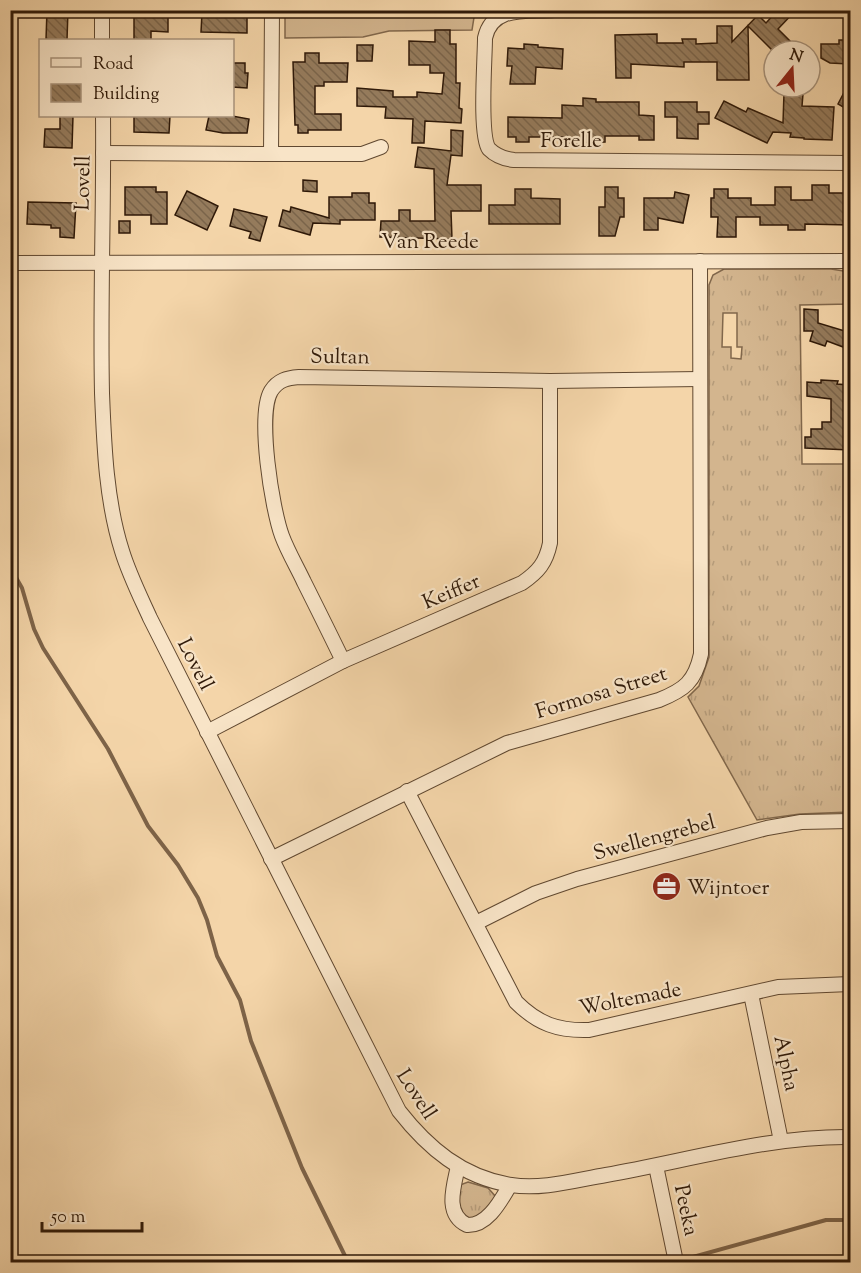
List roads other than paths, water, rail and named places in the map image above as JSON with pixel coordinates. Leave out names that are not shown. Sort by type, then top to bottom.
[{"type":"street","points":[[102,10],[102,39]]},
{"type":"street","points":[[271,154],[272,10]]},
{"type":"street","name":"Forelle","points":[[554,10],[505,14],[497,17],[487,28],[484,134],[490,149],[496,154],[514,160],[850,163]]},
{"type":"street","name":"Lovell","points":[[103,117],[101,343],[103,421],[109,480],[121,549],[150,618],[399,1111],[433,1149],[458,1166],[510,1185],[544,1185],[782,1141],[850,1137]]},
{"type":"street","points":[[103,153],[362,154],[381,147]]},
{"type":"street","name":"Formosa Street","points":[[271,859],[507,743],[659,700],[678,693],[688,684],[698,670],[701,654],[700,261]]},
{"type":"street","name":"Van Reede","points":[[10,263],[850,261]]},
{"type":"street","name":"Sultan","points":[[343,661],[283,539],[275,517],[270,494],[266,416],[267,401],[281,380],[299,377],[550,381],[700,379]]},
{"type":"street","name":"Keiffer","points":[[207,732],[343,661],[522,583],[536,573],[544,564],[550,543],[550,381]]},
{"type":"street","name":"Woltemade","points":[[407,791],[516,1002],[529,1015],[548,1024],[562,1029],[589,1029],[778,987],[850,984]]},
{"type":"street","name":"Swellengrebel","points":[[476,923],[536,893],[588,876],[767,828],[801,822],[850,821]]},
{"type":"street","name":"Alpha","points":[[751,994],[782,1141]]},
{"type":"street","points":[[458,1166],[452,1200],[453,1211],[456,1218],[467,1225],[479,1224],[485,1220],[510,1185]]},
{"type":"street","name":"Peeka","points":[[656,1166],[676,1263]]},
{"type":"waterway","points":[[10,567],[22,588],[34,629],[43,648],[108,749],[148,826],[178,865],[198,898],[217,956],[240,1000],[251,1041],[302,1168],[348,1262]]},
{"type":"waterway","points":[[693,1257],[826,1220],[850,1220]]},
{"type":"place","name":"Wijntoer","points":[[666,887]]}]
